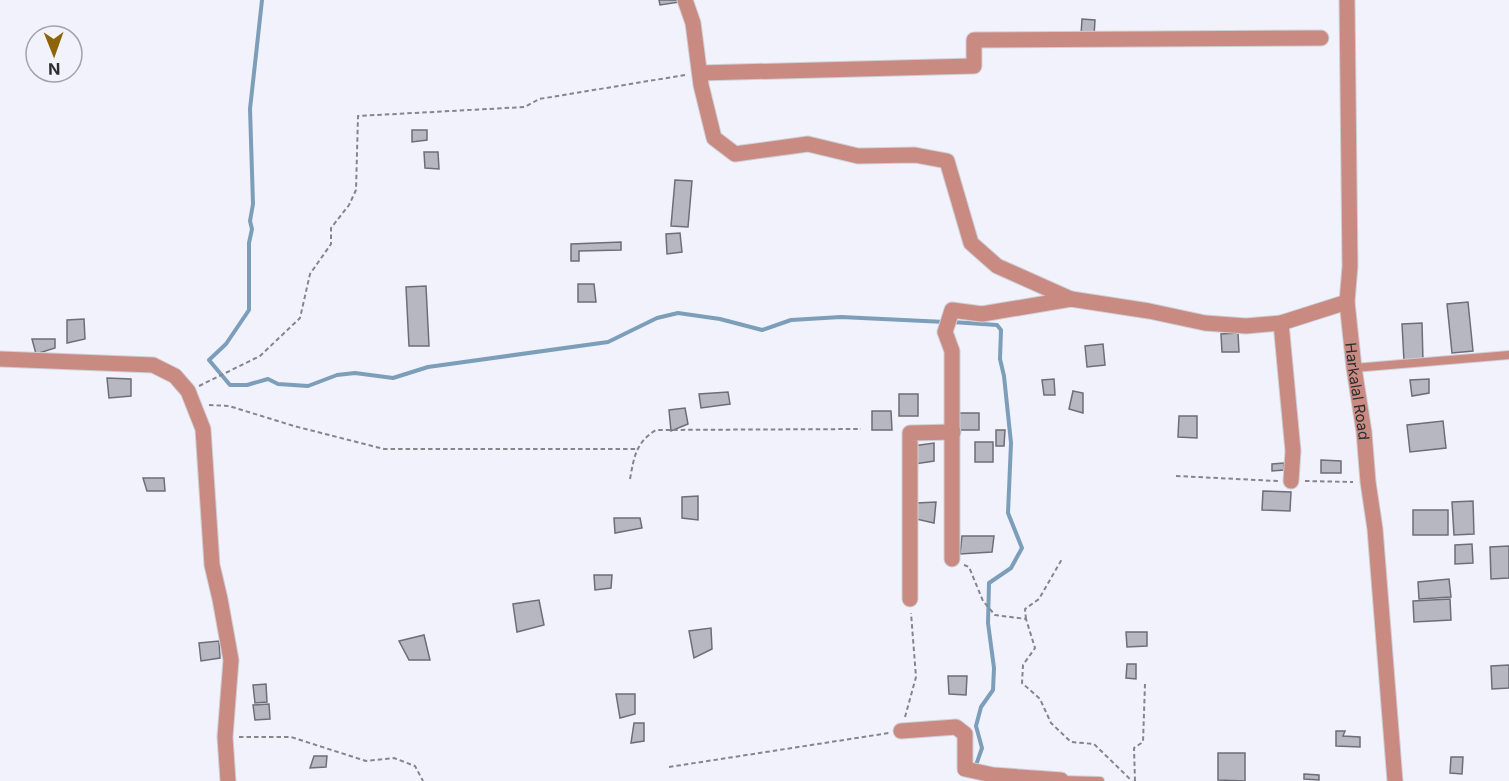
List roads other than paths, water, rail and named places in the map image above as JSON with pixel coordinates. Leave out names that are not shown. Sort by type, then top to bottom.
[{"type":"street","points":[[685,0],[693,23],[700,73],[714,138],[735,154],[807,144],[858,156],[915,155],[947,161],[971,243],[998,266],[1071,299],[1149,311],[1205,323],[1246,326],[1281,323],[1347,302]]},
{"type":"street","name":"Harkalal Road","points":[[1347,0],[1350,266],[1347,302],[1375,529],[1395,781]]},
{"type":"street","points":[[700,73],[974,66],[974,40],[1321,38]]},
{"type":"street","points":[[952,559],[952,351],[945,332],[952,310],[982,314],[1071,299]]},
{"type":"street","points":[[1281,323],[1293,451],[1291,481]]},
{"type":"street","points":[[0,359],[153,365],[175,376],[192,398],[203,429],[212,565],[231,660],[225,736],[228,781]]},
{"type":"street","points":[[910,598],[910,432],[953,432]]},
{"type":"street","points":[[901,731],[956,727],[964,734],[964,769],[993,775],[1061,780]]},
{"type":"lane","points":[[1354,368],[1509,355]]},
{"type":"lane","points":[[1061,780],[1100,781]]},
{"type":"waterway","points":[[262,0],[250,109],[253,204],[249,243],[249,310],[226,344],[209,360],[230,385],[247,385],[268,379],[278,384],[308,386],[337,375],[355,373],[393,378],[428,367],[608,342],[657,318],[678,313],[720,319],[762,330],[791,320],[841,317],[945,322]]},
{"type":"waterway","points":[[952,322],[997,325],[1001,330],[1000,359],[1011,443],[1008,513],[1022,548],[1011,568],[989,583],[988,623],[994,668],[993,690],[981,707],[976,726],[982,748],[975,768]]}]
